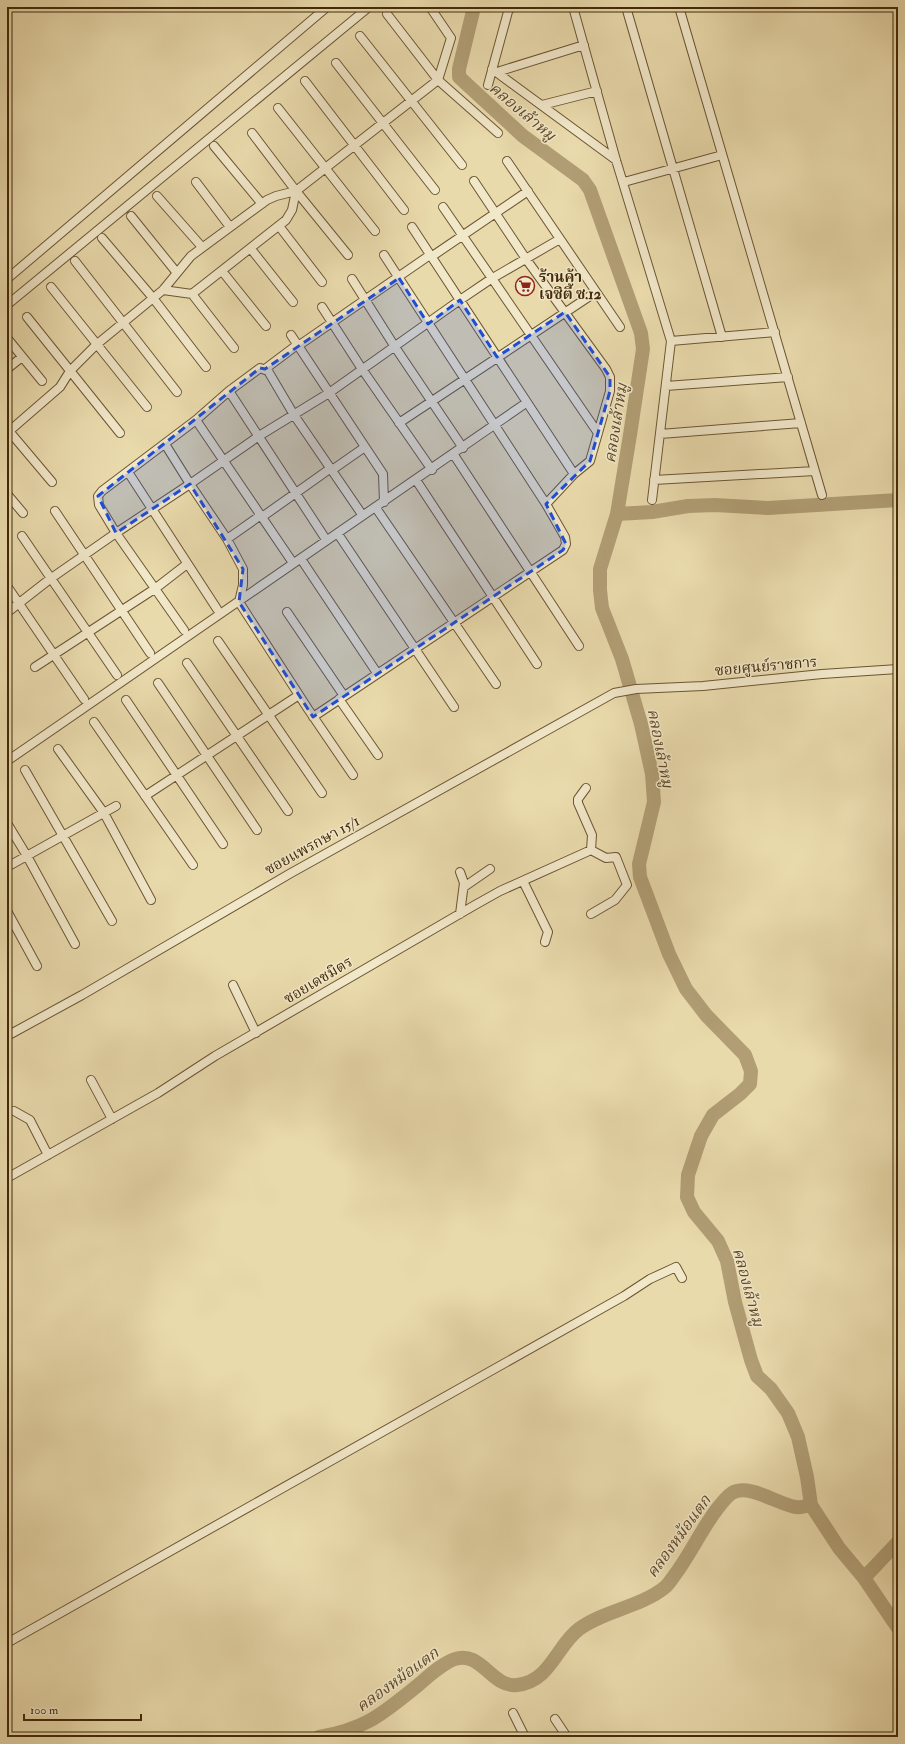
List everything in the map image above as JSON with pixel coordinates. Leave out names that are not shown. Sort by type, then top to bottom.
[{"type":"street","points":[[7,279],[327,7]]},
{"type":"street","points":[[7,305],[368,7]]},
{"type":"street","points":[[52,482],[8,432],[60,387],[70,371],[96,345],[163,290],[191,256],[262,204],[276,196],[296,191],[438,80],[451,38],[430,7]]},
{"type":"street","points":[[488,85],[495,70],[511,7]]},
{"type":"street","points":[[573,7],[598,91],[616,160],[624,182],[671,341],[652,500]]},
{"type":"street","points":[[626,7],[722,337]]},
{"type":"street","points":[[679,7],[822,495]]},
{"type":"street","points":[[387,14],[438,80],[498,133]]},
{"type":"street","points":[[360,36],[462,165]]},
{"type":"street","points":[[495,70],[584,45]]},
{"type":"street","points":[[336,63],[435,190]]},
{"type":"street","points":[[495,70],[616,160]]},
{"type":"street","points":[[305,81],[404,210]]},
{"type":"street","points":[[542,106],[598,91]]},
{"type":"street","points":[[278,108],[375,232]]},
{"type":"street","points":[[252,133],[296,191],[348,255]]},
{"type":"street","points":[[214,146],[262,204]]},
{"type":"street","points":[[624,182],[722,155]]},
{"type":"street","points":[[507,161],[620,327]]},
{"type":"street","points":[[474,181],[526,259],[606,369],[610,377],[610,391],[590,461],[584,468],[574,474],[546,504]]},
{"type":"street","points":[[196,182],[230,227]]},
{"type":"street","points":[[192,294],[280,226],[290,216],[296,191]]},
{"type":"street","points":[[184,630],[116,533],[100,505],[98,496],[102,491],[196,420],[229,391],[260,368],[264,369],[528,192]]},
{"type":"street","points":[[157,196],[202,247]]},
{"type":"street","points":[[443,207],[598,433]]},
{"type":"street","points":[[131,216],[177,273]]},
{"type":"street","points":[[280,226],[322,282]]},
{"type":"street","points":[[412,227],[574,474]]},
{"type":"street","points":[[102,238],[153,298],[206,367]]},
{"type":"street","points":[[9,611],[50,579],[258,436],[329,393],[491,279],[560,239]]},
{"type":"street","points":[[250,249],[293,302]]},
{"type":"street","points":[[313,717],[563,550],[566,544],[565,537],[546,504],[384,255]]},
{"type":"street","points":[[75,261],[178,392]]},
{"type":"street","points":[[222,271],[266,326]]},
{"type":"street","points":[[352,279],[395,347],[463,448]]},
{"type":"street","points":[[50,287],[147,407]]},
{"type":"street","points":[[163,290],[192,294],[234,348]]},
{"type":"street","points":[[399,423],[596,292]]},
{"type":"street","points":[[322,307],[362,369],[432,470]]},
{"type":"street","points":[[27,317],[120,433]]},
{"type":"street","points":[[671,341],[775,332]]},
{"type":"street","points":[[291,334],[383,474],[384,502]]},
{"type":"street","points":[[7,338],[42,381]]},
{"type":"street","points":[[7,369],[22,357]]},
{"type":"street","points":[[264,369],[268,371],[294,415],[361,513]]},
{"type":"street","points":[[666,386],[788,377]]},
{"type":"street","points":[[229,391],[325,538]]},
{"type":"street","points":[[7,760],[496,426],[526,403]]},
{"type":"street","points":[[196,420],[291,560]]},
{"type":"street","points":[[660,434],[801,423]]},
{"type":"street","points":[[165,444],[227,539],[243,569],[243,585],[239,602],[313,717],[353,775]]},
{"type":"street","points":[[227,539],[365,447]]},
{"type":"street","points":[[454,454],[579,646]]},
{"type":"street","points":[[654,480],[815,470]]},
{"type":"street","points":[[128,472],[217,609]]},
{"type":"street","points":[[416,480],[537,664]]},
{"type":"street","points":[[7,494],[22,513]]},
{"type":"street","points":[[376,508],[496,684]]},
{"type":"street","points":[[55,511],[83,556],[150,653]]},
{"type":"street","points":[[338,534],[454,707]]},
{"type":"street","points":[[22,536],[117,675]]},
{"type":"street","points":[[302,559],[378,673]]},
{"type":"street","points":[[35,667],[156,588],[187,564]]},
{"type":"street","points":[[7,586],[84,699]]},
{"type":"street","points":[[287,612],[378,755]]},
{"type":"street","points":[[218,641],[322,793]]},
{"type":"street","points":[[187,663],[288,811]]},
{"type":"street","name":"ซอยศูนย์ราชการ","points":[[636,689],[702,686],[822,674],[898,669]]},
{"type":"street","points":[[158,682],[258,830]]},
{"type":"street","name":"ซอยแพรกษา 15/1","points":[[7,1036],[82,995],[292,873],[614,693],[636,689]]},
{"type":"street","points":[[145,796],[299,695]]},
{"type":"street","points":[[126,700],[223,844]]},
{"type":"street","points":[[94,722],[193,865]]},
{"type":"street","points":[[58,749],[104,813],[151,900]]},
{"type":"street","points":[[25,770],[112,921]]},
{"type":"street","points":[[586,788],[578,799],[578,803],[592,835],[591,850],[600,853],[606,858],[616,857],[627,885],[615,900],[591,914]]},
{"type":"street","points":[[7,867],[116,806]]},
{"type":"street","points":[[7,823],[27,856],[75,944]]},
{"type":"street","name":"ซอยเดชมิตร","points":[[7,1178],[158,1093],[216,1056],[500,891],[591,850]]},
{"type":"street","points":[[464,887],[490,870]]},
{"type":"street","points":[[460,872],[464,884],[460,914]]},
{"type":"street","points":[[523,881],[548,932],[545,942]]},
{"type":"street","points":[[7,911],[36,966]]},
{"type":"street","points":[[233,985],[256,1033]]},
{"type":"street","points":[[91,1080],[112,1119]]},
{"type":"street","points":[[14,1111],[30,1120],[48,1155]]},
{"type":"street","points":[[7,1643],[624,1296],[650,1279],[676,1267],[682,1278]]},
{"type":"street","points":[[513,1713],[525,1737]]},
{"type":"street","points":[[555,1719],[567,1737]]},
{"type":"highlighted area","points":[[399,278],[428,324],[460,300],[497,357],[565,312],[610,377],[610,391],[590,461],[546,504],[566,544],[563,550],[313,717],[239,602],[243,569],[190,484],[116,533],[98,496],[260,368],[265,369]]},
{"type":"waterway","name":"คลองเล้าหมู","points":[[474,7],[459,69],[459,77],[523,136],[583,180],[590,190],[641,333],[643,349],[617,514],[600,569],[602,608],[622,659],[641,724],[652,774],[654,802],[639,864],[640,877],[669,954],[686,989],[706,1015],[745,1055],[751,1071],[750,1084],[740,1094],[713,1115],[701,1136],[688,1175],[687,1197],[694,1212],[718,1241],[727,1261],[735,1302],[757,1376],[771,1389],[788,1413],[798,1437],[807,1477],[811,1505],[839,1548],[864,1578],[898,1628]]},
{"type":"waterway","points":[[617,514],[652,512],[688,506],[715,505],[768,508],[898,500]]},
{"type":"waterway","name":"คลองหม้อแตก","points":[[319,1737],[349,1730],[372,1719],[394,1705],[440,1667],[455,1659],[464,1658],[472,1660],[500,1681],[508,1684],[517,1685],[538,1677],[552,1662],[571,1636],[579,1629],[599,1618],[644,1600],[665,1587],[680,1568],[711,1517],[732,1493],[739,1491],[755,1492],[796,1507],[811,1505]]},
{"type":"waterway","points":[[864,1578],[898,1542]]},
{"type":"place","name":"ร้านค้า เจซิตี้ ซ.12","points":[[525,286]]}]
